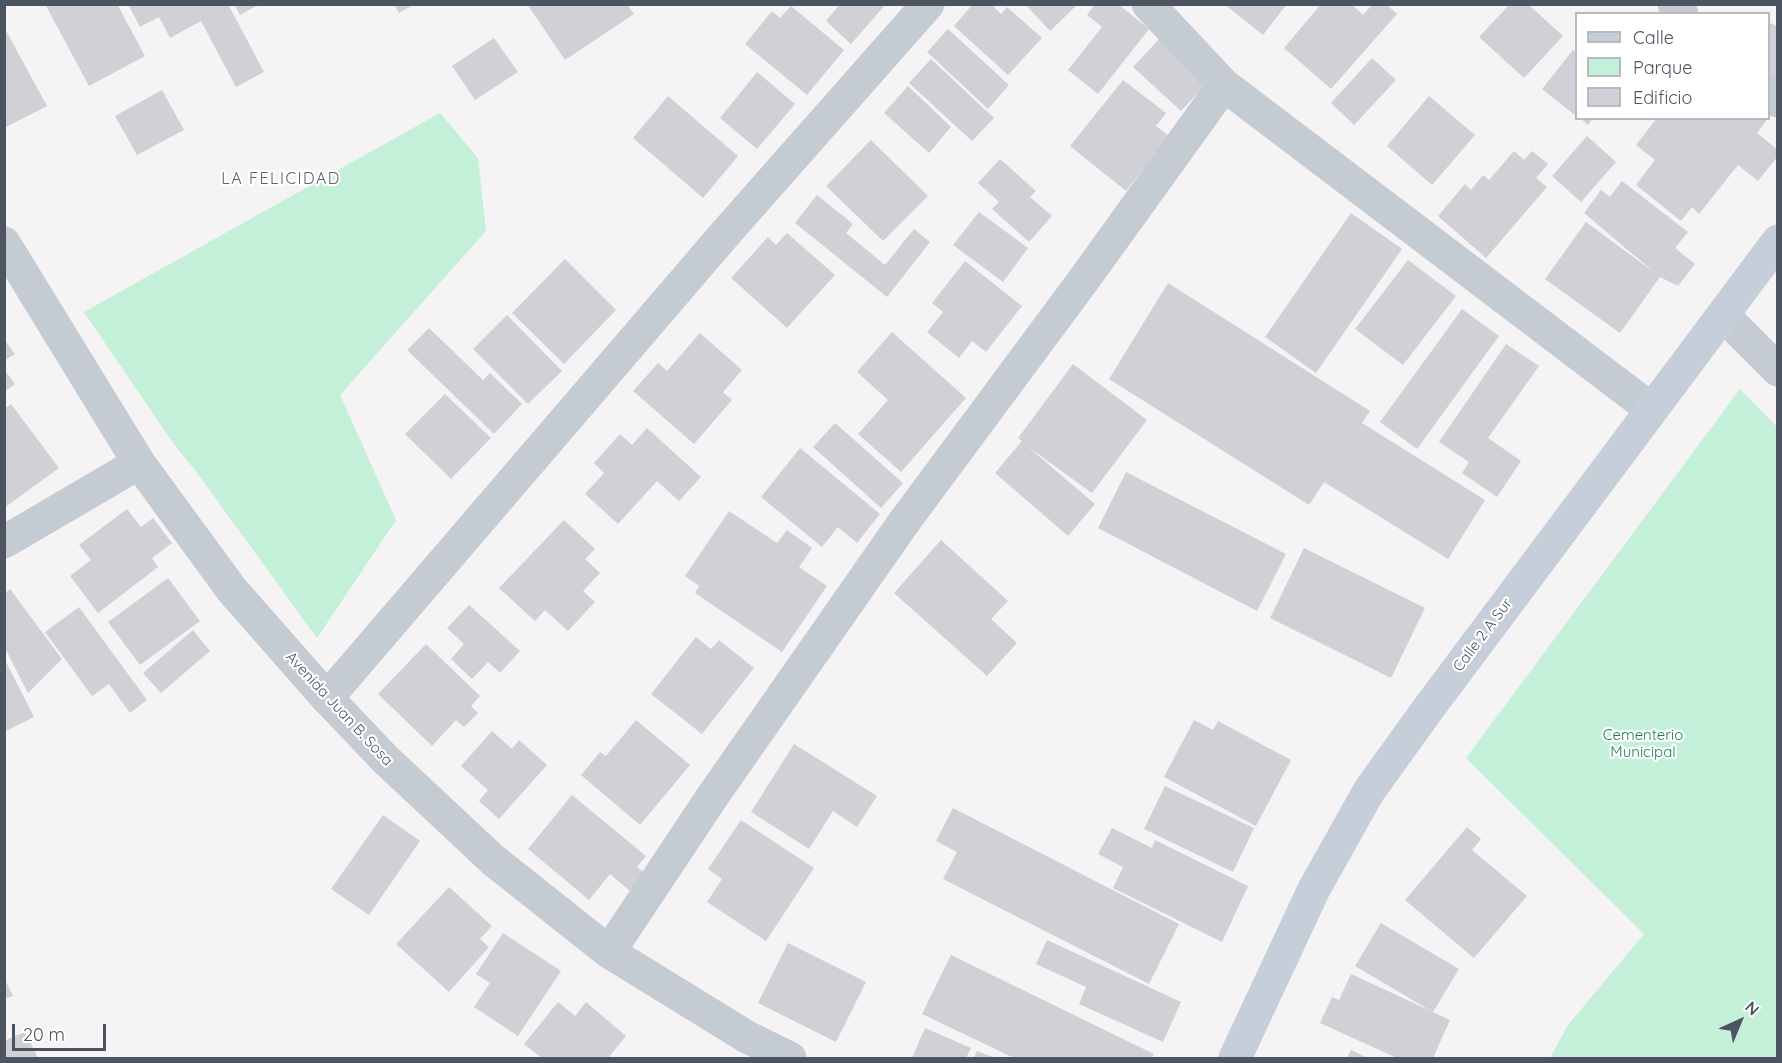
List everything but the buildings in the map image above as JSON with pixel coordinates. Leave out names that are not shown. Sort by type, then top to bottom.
[{"type":"main road","name":"Calle 2 A Sur","points":[[1235,1059],[1314,889],[1369,791],[1778,241]]},
{"type":"street","points":[[327,698],[724,235],[928,4]]},
{"type":"street","points":[[1148,4],[1224,85],[1652,409]]},
{"type":"street","points":[[609,952],[711,797],[904,522],[1085,278],[1224,85]]},
{"type":"street","name":"Avenida Juan B. Sosa","points":[[4,243],[139,463],[232,590],[327,698],[385,759],[493,860],[609,952],[747,1037],[790,1059]]},
{"type":"street","points":[[1723,315],[1778,370]]},
{"type":"street","points":[[4,542],[139,463]]},
{"type":"green space","points":[[440,113],[478,158],[486,231],[340,395],[396,520],[317,638],[173,443],[84,312]]},
{"type":"green space","name":"Cementerio Municipal","points":[[1740,389],[1777,427],[1777,1058],[1550,1058],[1568,1025],[1644,934],[1466,758]]},
{"type":"district","name":"LA FELICIDAD","points":[[281,179]]}]
